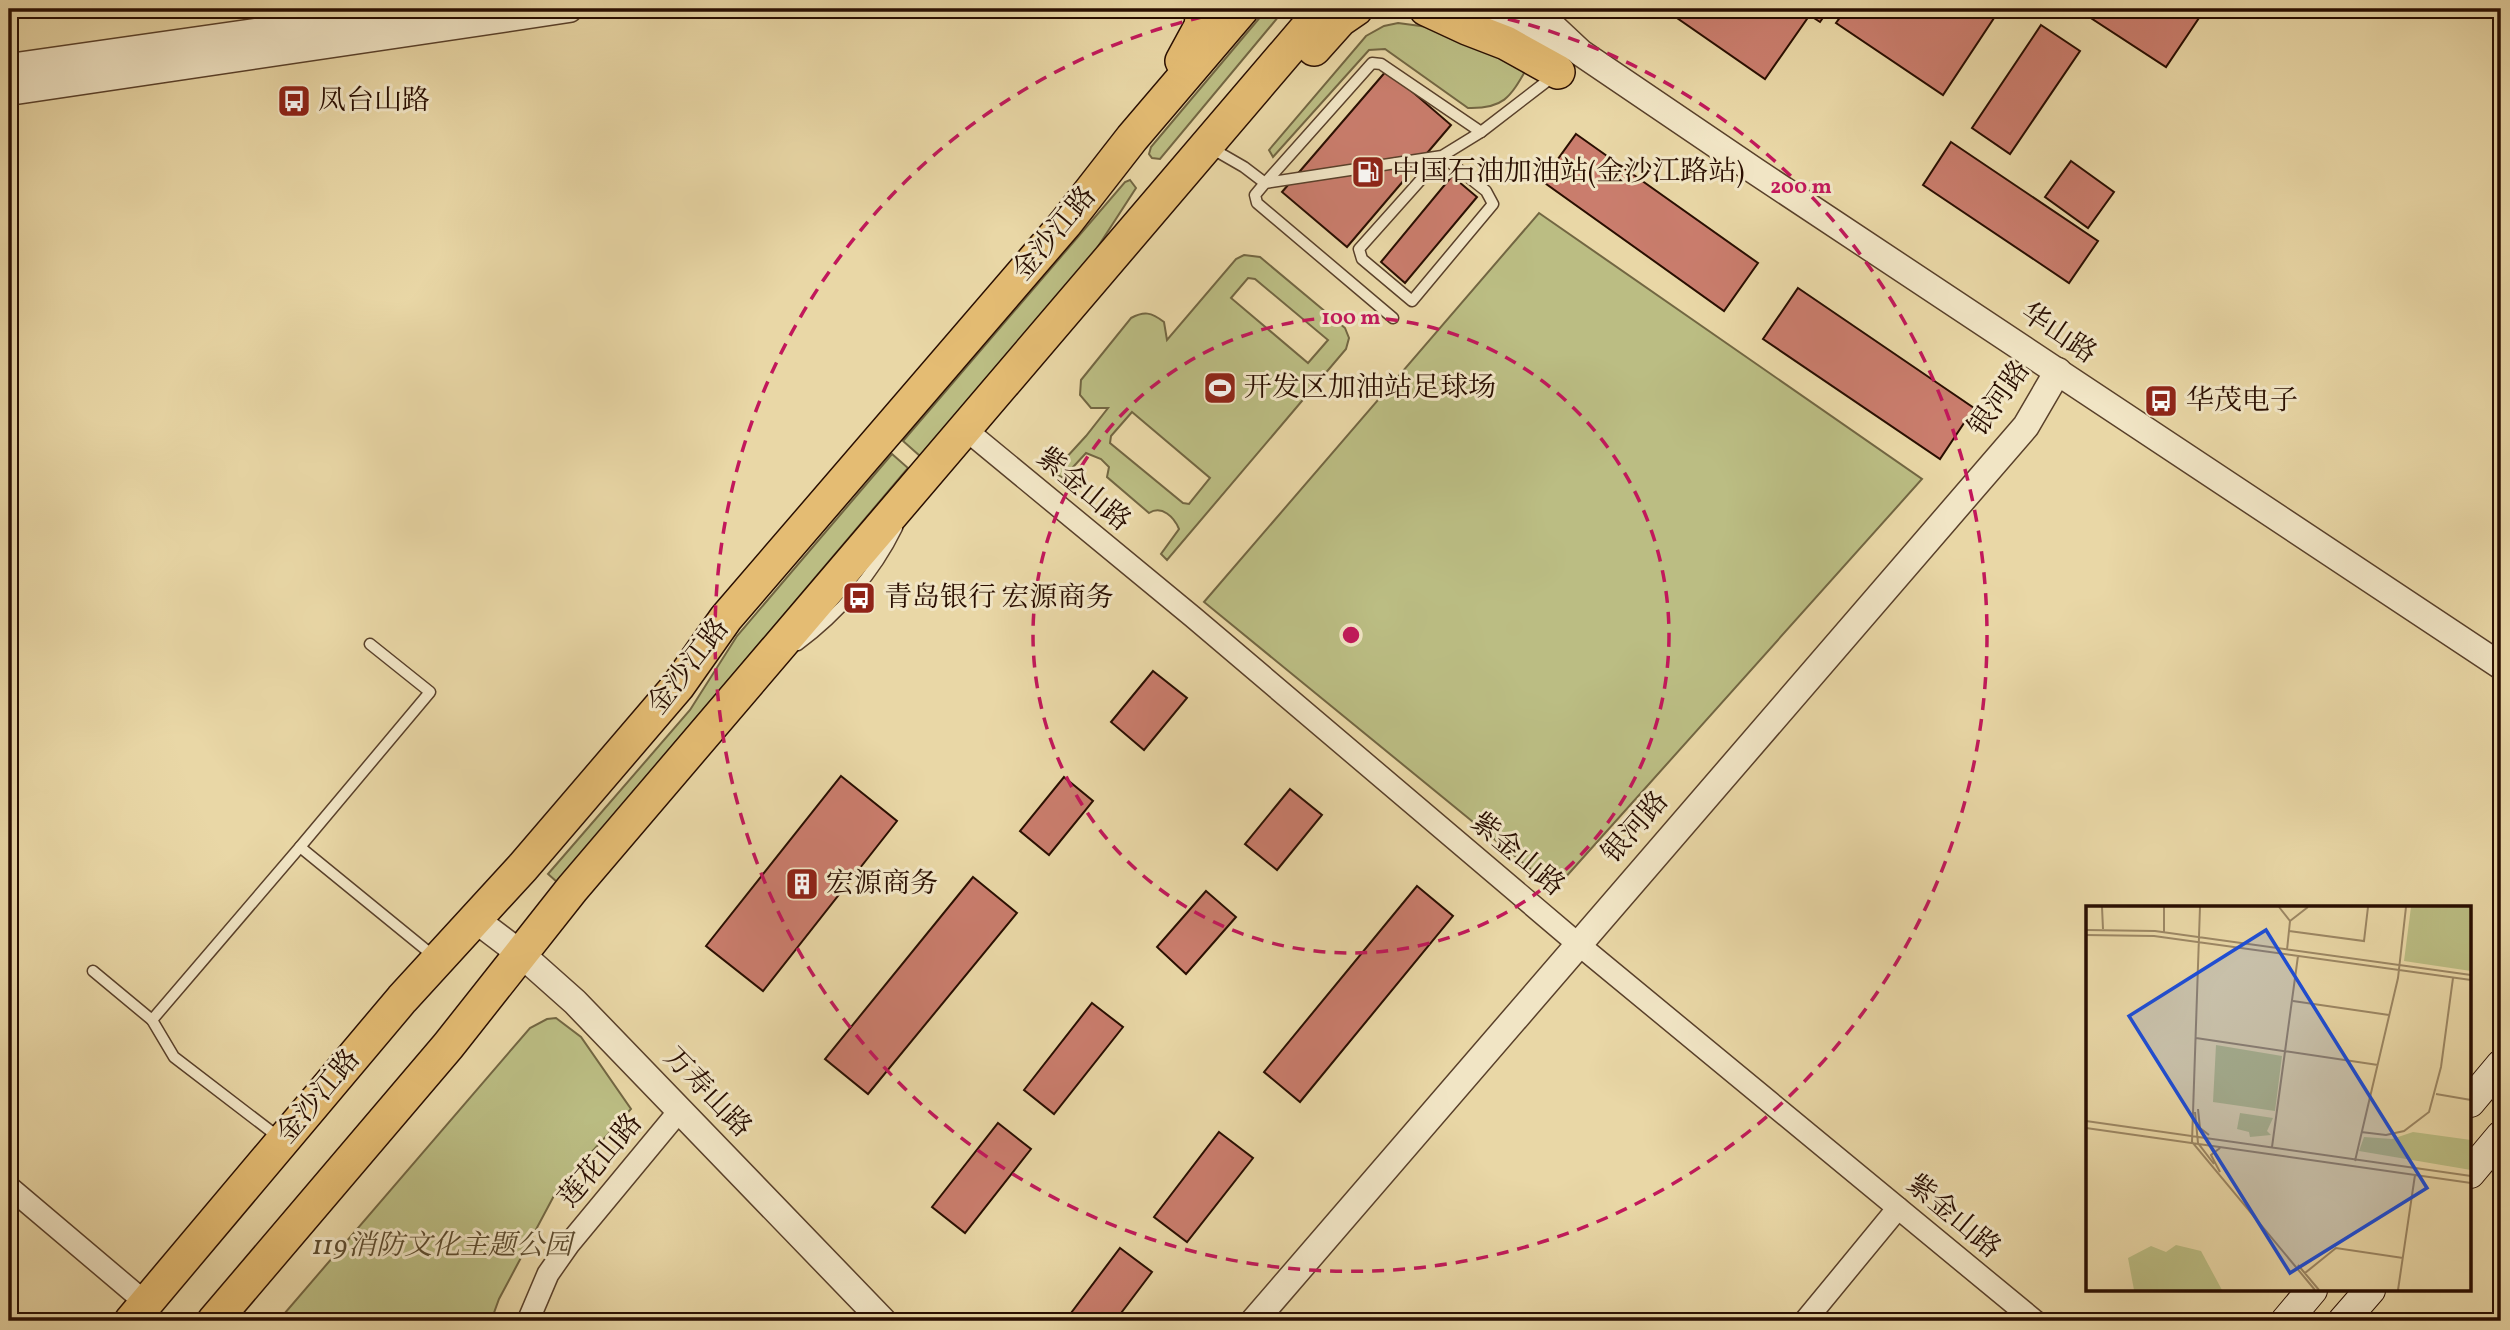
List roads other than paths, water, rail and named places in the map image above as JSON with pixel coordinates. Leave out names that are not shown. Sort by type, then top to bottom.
[{"type":"main road","points":[[1132,138],[1188,52],[1201,26],[1203,9]]},
{"type":"main road","name":"金沙江路","points":[[138,1312],[402,999],[476,919],[678,686],[726,618],[1065,224],[1132,138],[1242,9]]},
{"type":"main road","name":"金沙江路","points":[[214,1321],[448,1046],[572,889],[1323,9]]},
{"type":"main road","points":[[1206,145],[1268,100],[1340,20],[1356,9]]},
{"type":"main road","points":[[1426,9],[1467,29],[1569,62]]},
{"type":"main road","points":[[2472,1100],[2501,1065]]},
{"type":"main road","points":[[2472,1171],[2501,1136]]},
{"type":"main road","points":[[2286,1321],[2310,1292]]},
{"type":"main road","points":[[2343,1321],[2368,1292]]},
{"type":"street","points":[[9,67],[416,9]]},
{"type":"street","points":[[9,92],[569,9]]},
{"type":"street","points":[[1487,9],[1522,28],[1569,62]]},
{"type":"street","points":[[1534,9],[1569,62]]},
{"type":"street","name":"华山路","points":[[1569,62],[1767,179],[2501,666]]},
{"type":"street","name":"银河路","points":[[1254,1321],[2026,426],[2058,371]]},
{"type":"street","name":"紫金山路","points":[[965,429],[1193,617],[1578,944],[2035,1321]]},
{"type":"street","name":"万寿山路","points":[[476,919],[575,1002],[883,1321]]},
{"type":"street","name":"莲花山路","points":[[528,1321],[548,1274],[569,1244],[680,1110]]},
{"type":"street","points":[[9,1187],[138,1312]]},
{"type":"street","points":[[1805,1321],[1898,1208]]},
{"type":"lane","points":[[1206,145],[1265,183],[1442,156],[1486,191],[1493,204],[1412,301],[1362,259],[1359,250],[1442,156],[1482,132],[1569,62]]},
{"type":"lane","points":[[1393,318],[1256,203],[1255,195],[1372,63],[1381,64],[1482,132]]},
{"type":"lane","points":[[152,1020],[430,692],[370,644]]},
{"type":"lane","points":[[300,847],[438,960]]},
{"type":"lane","points":[[93,971],[152,1020],[174,1057],[283,1140]]},
{"type":"place","name":"凤台山路","points":[[294,101]]},
{"type":"place","name":"中国石油加油站(金沙江路站)","points":[[1368,172]]},
{"type":"place","name":"开发区加油站足球场","points":[[1220,388]]},
{"type":"place","name":"华茂电子","points":[[2161,401]]},
{"type":"place","name":"青岛银行 宏源商务","points":[[859,598]]},
{"type":"place","name":"宏源商务","points":[[802,884]]},
{"type":"park label","name":"119消防文化主题公园","points":[[442,1246]]}]
